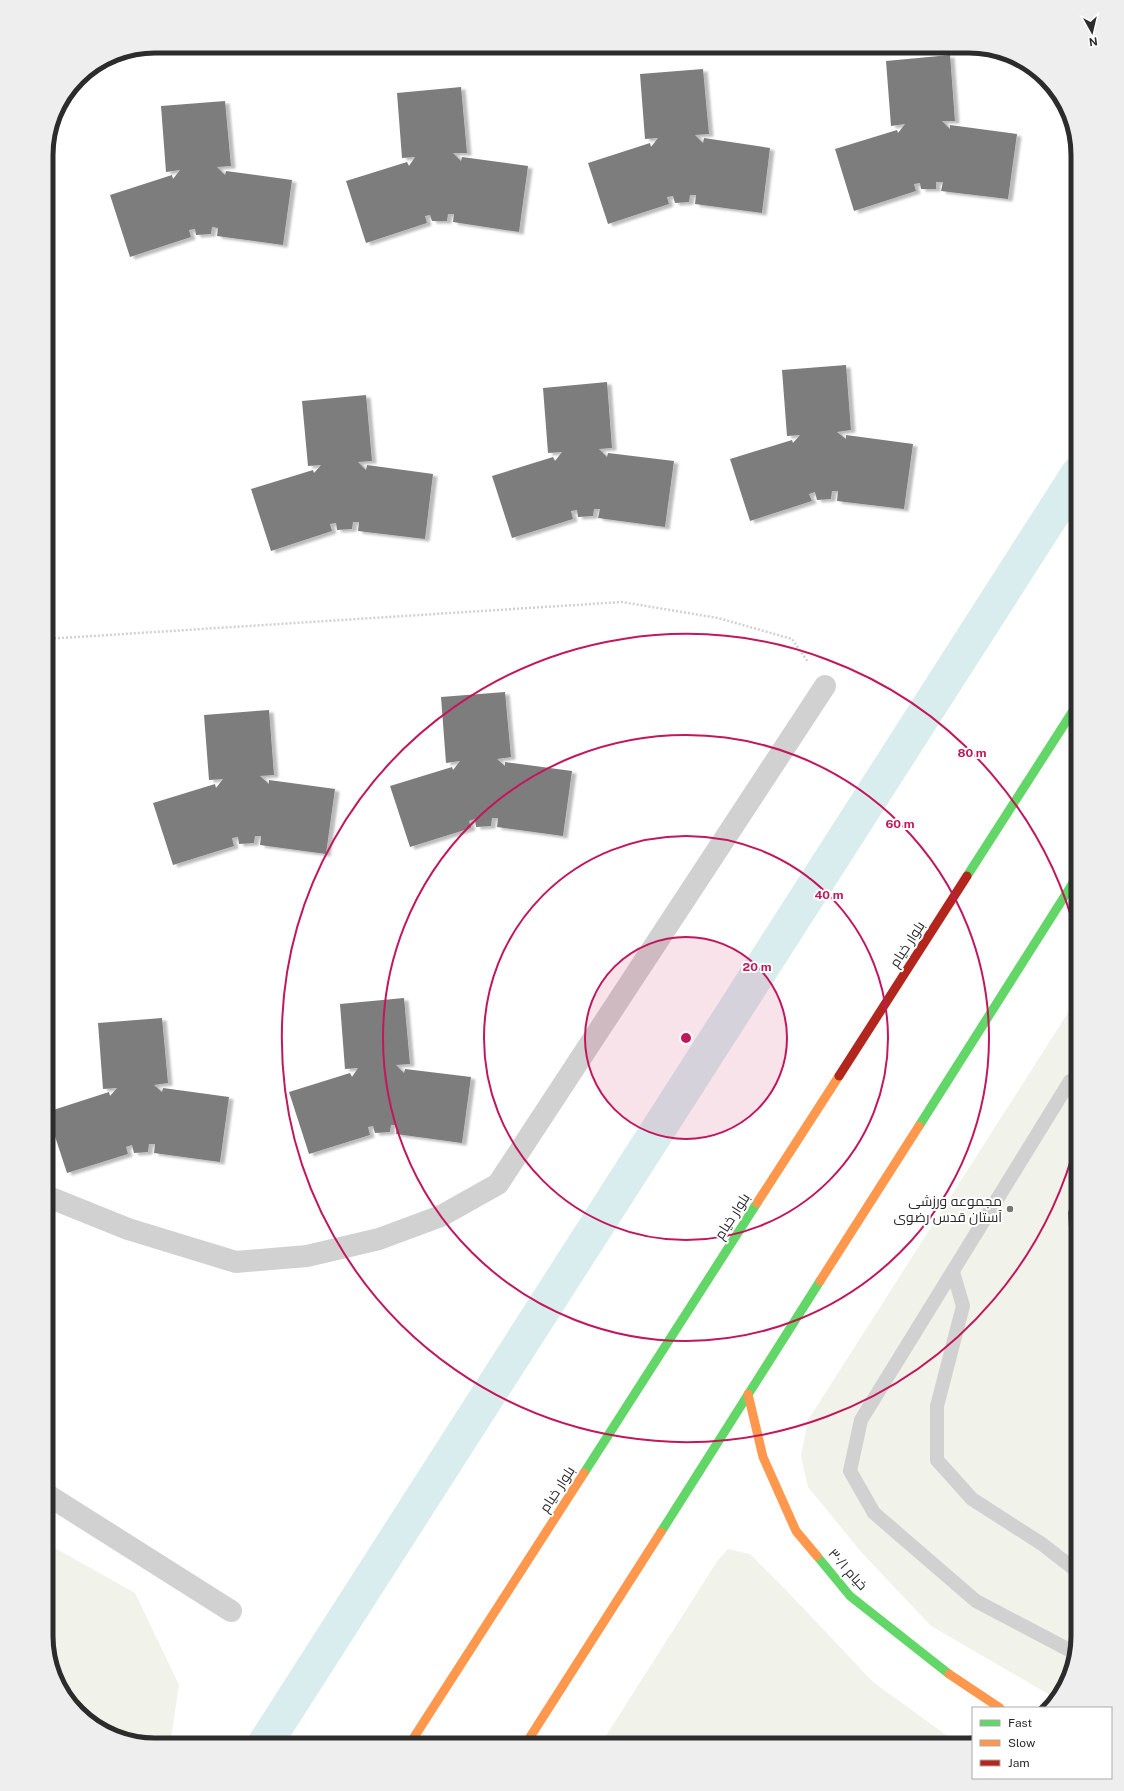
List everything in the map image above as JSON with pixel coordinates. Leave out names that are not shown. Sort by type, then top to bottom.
[{"type":"main road","name":"بلوار خیام","points":[[413,1738],[1071,714]]},
{"type":"main road","points":[[529,1738],[1071,886]]},
{"type":"main road","name":"خیام ۳۰/۱","points":[[748,1394],[763,1457],[796,1531],[850,1596],[938,1667],[998,1707]]},
{"type":"street","points":[[53,1199],[128,1229],[236,1262],[307,1256],[379,1239],[442,1216],[498,1184],[825,686]]},
{"type":"street","points":[[53,1498],[231,1611]]},
{"type":"lane","points":[[1070,1082],[861,1420],[850,1471],[874,1513],[976,1601],[1070,1650]]},
{"type":"lane","points":[[953,1272],[963,1306],[937,1406],[937,1460],[972,1499],[1042,1544],[1071,1567]]},
{"type":"path","points":[[53,639],[622,602],[718,618],[792,639],[825,686]]},
{"type":"shaded area","name":"مجموعه ورزشی آستان قدس رضوی","points":[[1071,1008],[1071,1636],[1068,1663],[1061,1681],[1052,1696],[931,1626],[862,1553],[808,1487],[801,1456],[808,1420]]},
{"type":"shaded area","points":[[53,1547],[135,1593],[179,1685],[171,1738],[148,1738],[122,1733],[98,1721],[78,1703],[63,1681],[55,1656],[53,1636]]},
{"type":"shaded area","points":[[728,1549],[750,1554],[873,1682],[952,1738],[604,1738],[718,1560]]},
{"type":"building","points":[[950,55],[955,121],[942,121],[950,129],[950,125],[1017,134],[1008,199],[941,191],[943,182],[936,182],[936,189],[921,189],[920,183],[914,184],[916,191],[854,211],[835,149],[897,130],[898,133],[905,124],[891,126],[886,61]]},
{"type":"building","points":[[703,69],[709,134],[695,135],[703,143],[704,138],[770,148],[762,213],[695,204],[696,195],[690,195],[689,202],[675,203],[673,196],[667,197],[669,204],[608,224],[588,163],[650,143],[651,147],[658,138],[645,139],[640,74]]},
{"type":"building","points":[[461,87],[467,153],[453,153],[461,161],[462,157],[528,166],[519,232],[453,222],[454,214],[448,214],[447,221],[432,221],[430,215],[425,216],[427,223],[366,243],[346,181],[407,162],[409,166],[415,157],[402,158],[397,93]]},
{"type":"building","points":[[225,101],[231,166],[217,167],[225,175],[226,171],[292,180],[283,245],[217,236],[218,228],[212,227],[211,234],[196,235],[195,229],[189,230],[191,237],[130,257],[110,195],[172,175],[173,179],[180,170],[166,172],[161,106]]},
{"type":"building","points":[[846,365],[851,430],[837,432],[846,439],[846,435],[913,444],[904,509],[837,501],[838,491],[832,491],[831,499],[817,500],[815,492],[809,494],[812,501],[750,521],[730,459],[792,440],[793,443],[800,435],[787,436],[782,370]]},
{"type":"building","points":[[607,382],[612,448],[599,449],[607,457],[608,453],[674,461],[665,527],[598,518],[600,509],[594,509],[593,516],[578,517],[577,510],[571,511],[573,519],[512,538],[492,476],[553,457],[555,461],[562,452],[548,453],[543,388]]},
{"type":"building","points":[[366,395],[372,461],[358,462],[366,470],[367,465],[433,474],[425,539],[358,531],[359,522],[353,522],[352,529],[337,530],[336,523],[330,524],[332,531],[271,551],[251,489],[313,470],[314,473],[321,465],[308,466],[302,401]]},
{"type":"building","points":[[505,692],[511,757],[497,759],[505,766],[505,762],[572,771],[563,836],[497,827],[498,818],[492,818],[491,826],[476,827],[475,819],[469,821],[471,828],[410,847],[390,786],[452,767],[453,770],[460,761],[446,763],[441,697]]},
{"type":"building","points":[[269,710],[274,775],[260,776],[269,784],[269,780],[335,789],[326,854],[260,845],[261,836],[255,836],[254,843],[239,844],[238,837],[232,838],[234,846],[173,865],[153,803],[215,784],[216,788],[223,779],[209,780],[204,715]]},
{"type":"building","points":[[404,998],[410,1064],[396,1065],[404,1073],[405,1069],[471,1077],[462,1143],[396,1134],[397,1125],[391,1125],[390,1132],[375,1133],[373,1126],[368,1127],[370,1135],[309,1154],[289,1092],[350,1073],[352,1077],[358,1068],[345,1069],[340,1004]]},
{"type":"building","points":[[162,1018],[168,1083],[154,1085],[162,1092],[163,1088],[229,1097],[220,1162],[154,1153],[155,1144],[149,1144],[148,1152],[134,1153],[132,1145],[126,1147],[128,1154],[67,1173],[53,1130],[53,1110],[109,1092],[110,1096],[117,1088],[103,1089],[98,1023]]},
{"type":"building","points":[[1071,1202],[1071,1261],[1068,1213]]},
{"type":"waterway","points":[[268,1738],[1071,485]]},
{"type":"traffic: fast","points":[[967,876],[1071,714]]},
{"type":"traffic: fast","points":[[919,1126],[1071,886]]},
{"type":"traffic: fast","points":[[584,1473],[757,1203]]},
{"type":"traffic: fast","points":[[661,1532],[820,1281]]},
{"type":"traffic: fast","points":[[817,1556],[850,1596],[949,1674]]},
{"type":"traffic: slow","points":[[757,1203],[839,1076]]},
{"type":"traffic: slow","points":[[820,1281],[919,1126]]},
{"type":"traffic: slow","points":[[748,1394],[763,1457],[796,1531],[817,1556]]},
{"type":"traffic: slow","points":[[414,1738],[584,1473]]},
{"type":"traffic: slow","points":[[529,1738],[661,1532]]},
{"type":"traffic: slow","points":[[949,1674],[998,1707]]},
{"type":"traffic: jam","points":[[839,1076],[967,876]]},
{"type":"place","name":"مجموعه ورزشی آستان قدس رضوی","points":[[1010,1209]]}]
